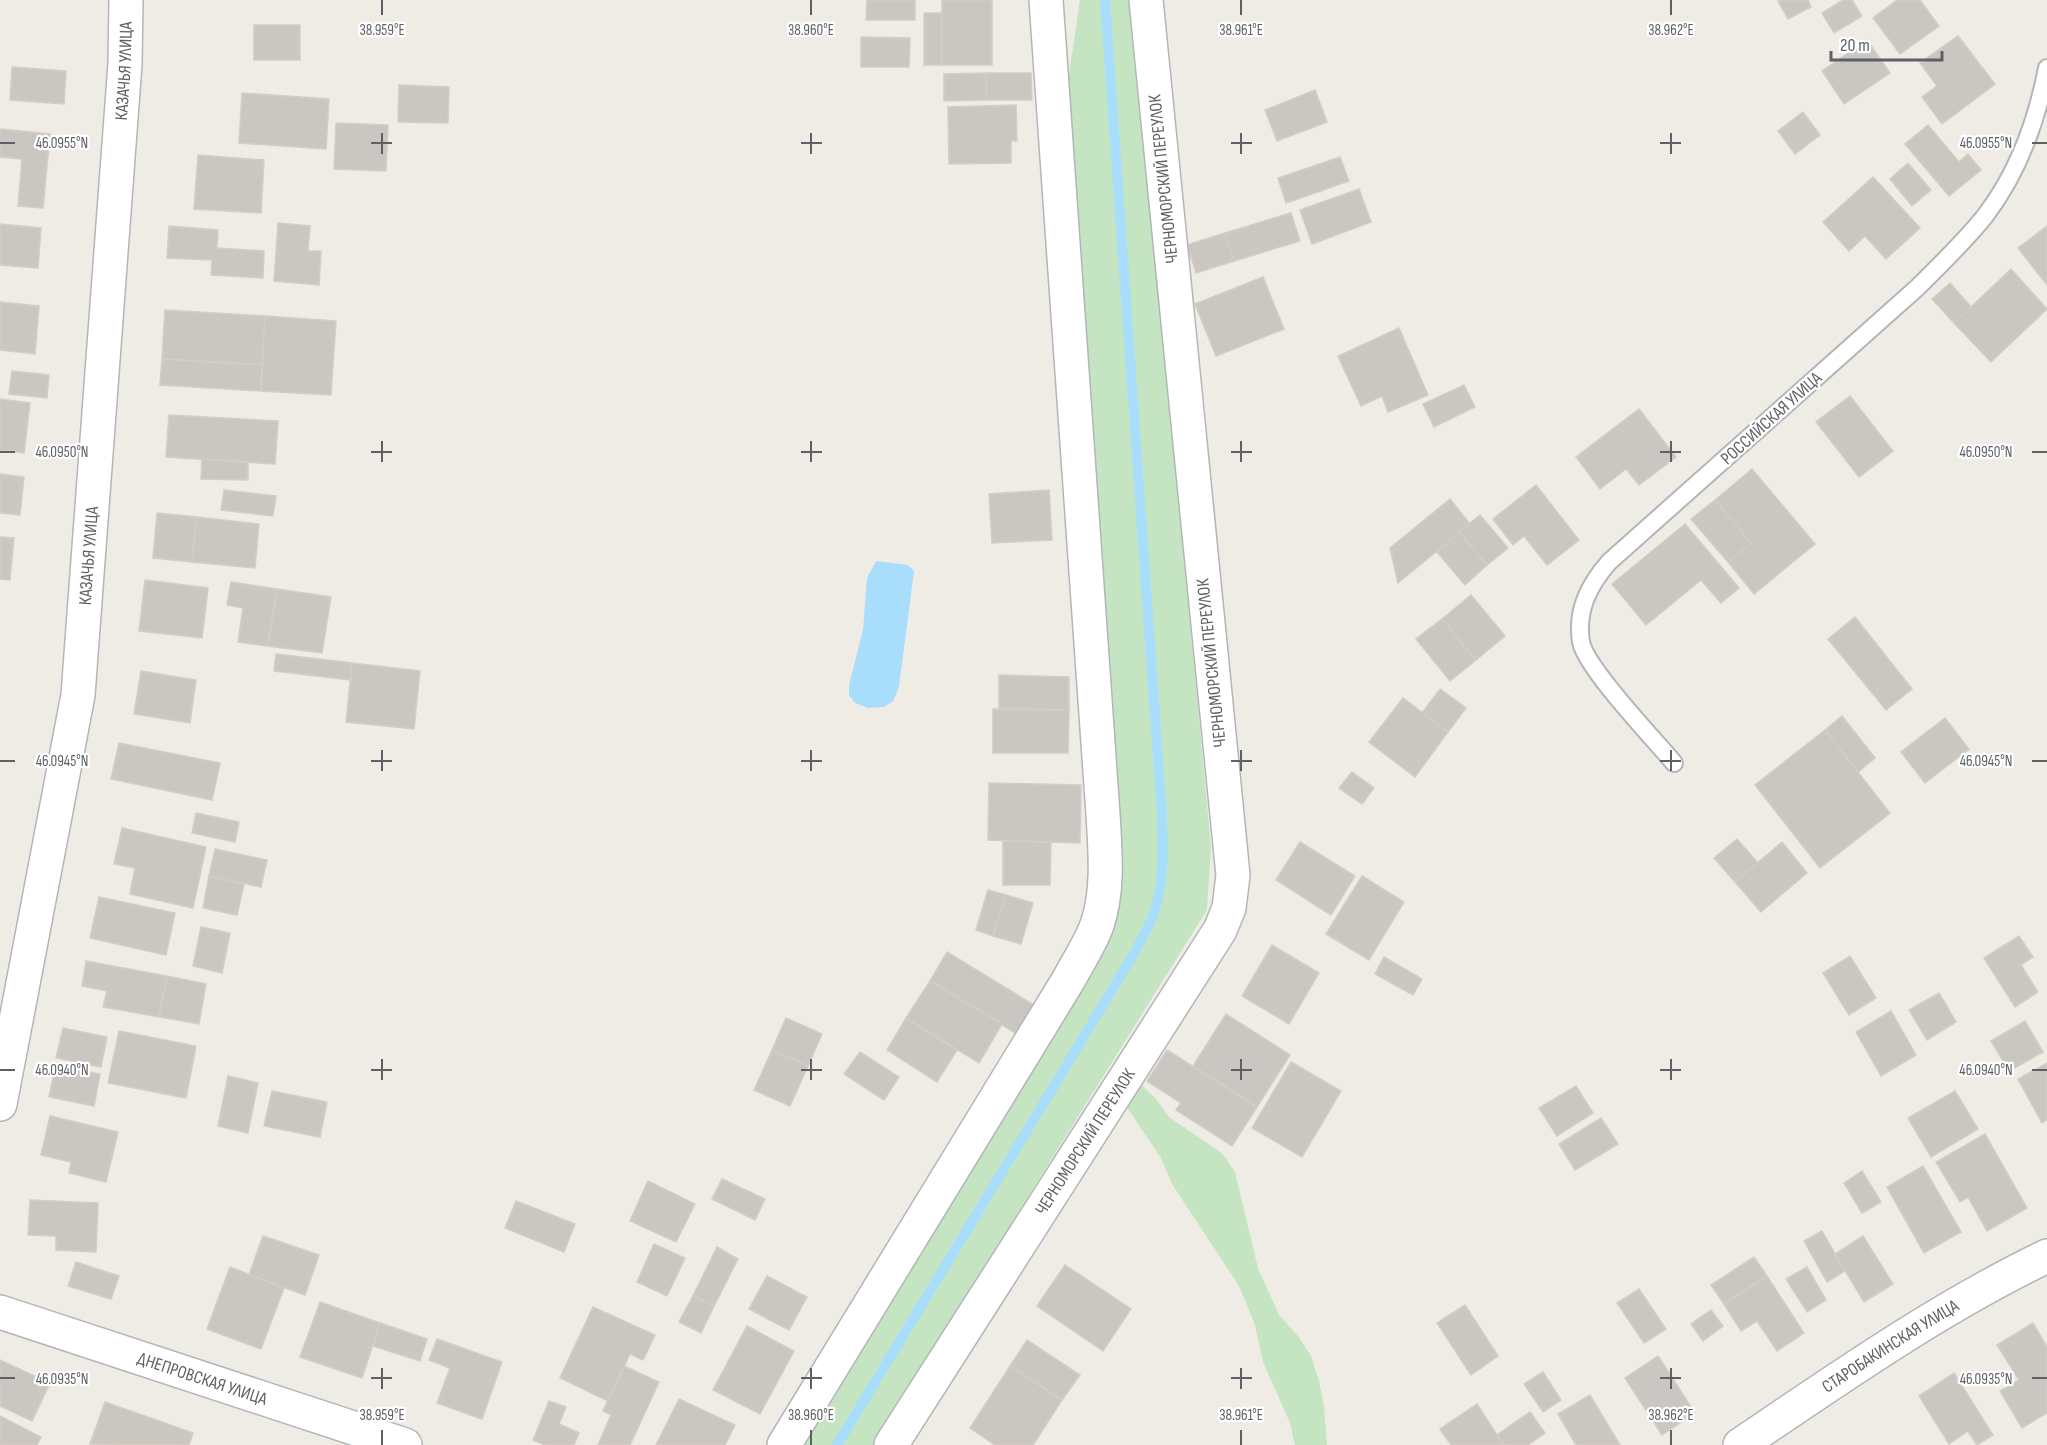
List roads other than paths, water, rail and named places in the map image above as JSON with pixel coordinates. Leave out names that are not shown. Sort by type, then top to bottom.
[{"type":"street","name":"КАЗАЧЬЯ УЛИЦА","points":[[0,1104],[78,695],[125,64],[126,0]]},
{"type":"street","points":[[784,1445],[1069,979],[1097,925],[1102,901],[1106,864],[1046,0]]},
{"type":"street","name":"ЧЕРНОМОРСКИЙ ПЕРЕУЛОК","points":[[891,1445],[1220,930],[1230,908],[1233,875],[1146,0]]},
{"type":"street","name":"СТАРОБАКИНСКАЯ УЛИЦА","points":[[1740,1445],[1870,1357],[2014,1272],[2047,1256]]},
{"type":"street","name":"ДНЕПРОВСКАЯ УЛИЦА","points":[[0,1312],[405,1445]]},
{"type":"lane","name":"РОССИЙСКАЯ УЛИЦА","points":[[1674,763],[1592,665],[1581,643],[1581,617],[1587,593],[1609,562],[1918,287],[1957,247],[1985,215],[2010,176],[2040,104],[2047,68]]},
{"type":"water","points":[[876,561],[908,565],[914,571],[899,687],[893,701],[884,707],[868,708],[855,703],[849,695],[849,685],[863,630],[867,578]]},
{"type":"waterway","points":[[837,1445],[1135,952],[1152,918],[1159,893],[1162,868],[1162,816],[1105,0]]}]
